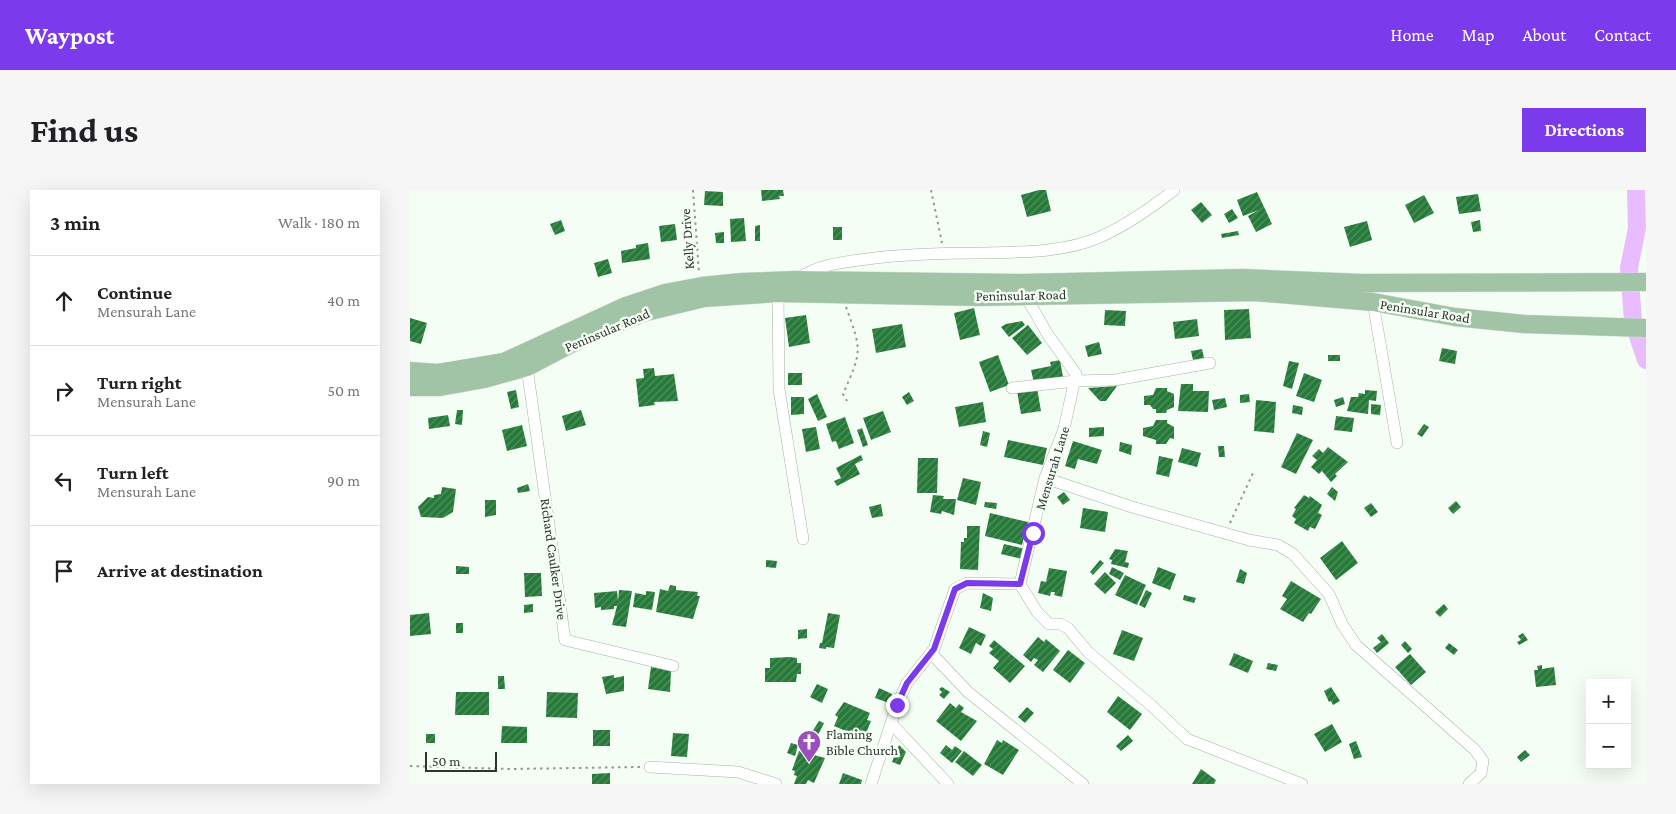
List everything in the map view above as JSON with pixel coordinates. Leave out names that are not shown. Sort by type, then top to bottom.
[{"type":"main road","name":"Peninsular Road","points":[[410,370],[438,373],[504,362],[626,306],[665,293],[702,286],[795,280],[1023,282],[1242,278],[1362,283],[1646,282]]},
{"type":"main road","name":"Peninsular Road","points":[[410,387],[440,387],[484,379],[527,367],[588,336],[646,312],[704,298],[778,293],[978,297],[1256,292],[1372,302],[1454,317],[1524,324],[1646,328]]},
{"type":"street","name":"Peninsular Road","points":[[795,280],[810,270],[830,264],[943,253],[1018,252],[1077,244],[1100,237],[1126,223],[1152,208],[1174,190]]},
{"type":"street","points":[[778,293],[779,388],[802,539]]},
{"type":"street","points":[[1024,295],[1048,335],[1072,366],[1076,374],[1075,381]]},
{"type":"street","points":[[1372,302],[1397,443]]},
{"type":"street","points":[[1012,388],[1075,381],[1115,380],[1210,364]]},
{"type":"street","name":"Richard Caulker Drive","points":[[527,367],[565,640],[673,666]]},
{"type":"street","name":"Mensurah Lane","points":[[1020,584],[1045,478],[1064,429],[1075,381]]},
{"type":"street","points":[[1045,478],[1132,507],[1223,533],[1278,545],[1293,554],[1329,594],[1342,624],[1356,645],[1475,750],[1483,762],[1481,773],[1469,784]]},
{"type":"street","points":[[871,784],[891,723],[907,683],[930,653],[944,625],[955,589],[962,584],[1020,584],[1037,612],[1048,624],[1060,624],[1068,628],[1088,652],[1152,706],[1187,739],[1302,784]]},
{"type":"street","points":[[930,653],[968,692],[1083,784]]},
{"type":"street","points":[[891,723],[948,784]]},
{"type":"street","points":[[650,767],[738,772],[776,784]]},
{"type":"path","name":"Kelly Drive","points":[[693,190],[698,268],[702,286]]},
{"type":"path","points":[[931,190],[943,253]]},
{"type":"path","points":[[841,293],[859,342],[858,361],[843,394],[847,401]]},
{"type":"path","points":[[1223,533],[1234,518],[1254,471]]},
{"type":"path","points":[[410,766],[509,769],[650,767]]},
{"type":"building","points":[[761,190],[783,190],[784,196],[779,196],[780,199],[762,201]]},
{"type":"building","points":[[1046,190],[1051,211],[1027,217],[1021,195]]},
{"type":"building","points":[[705,191],[723,192],[723,206],[704,205]]},
{"type":"building","points":[[1257,192],[1272,224],[1256,232],[1248,216],[1259,210],[1243,216],[1237,200]]},
{"type":"building","points":[[1478,194],[1481,211],[1459,214],[1456,197]]},
{"type":"building","points":[[1424,195],[1434,213],[1414,223],[1405,205]]},
{"type":"building","points":[[1201,202],[1212,215],[1202,223],[1191,210]]},
{"type":"building","points":[[1232,209],[1238,218],[1229,223],[1224,214]]},
{"type":"building","points":[[744,218],[746,241],[731,242],[730,219]]},
{"type":"building","points":[[561,220],[565,231],[555,235],[550,224]]},
{"type":"building","points":[[1480,220],[1481,231],[1473,232],[1471,222]]},
{"type":"building","points":[[1367,221],[1372,240],[1350,247],[1344,227]]},
{"type":"building","points":[[675,224],[677,240],[661,242],[659,226]]},
{"type":"building","points":[[760,225],[760,241],[755,241],[755,226]]},
{"type":"building","points":[[833,227],[842,227],[842,240],[833,240]]},
{"type":"building","points":[[1238,231],[1239,235],[1222,238],[1221,234]]},
{"type":"building","points":[[724,232],[724,243],[716,243],[715,233]]},
{"type":"building","points":[[648,243],[650,259],[622,263],[621,251]]},
{"type":"building","points":[[608,259],[612,273],[598,277],[594,263]]},
{"type":"building","points":[[974,308],[980,335],[960,340],[954,313]]},
{"type":"building","points":[[1249,309],[1251,338],[1225,340],[1224,310]]},
{"type":"building","points":[[1105,310],[1126,311],[1125,326],[1104,325]]},
{"type":"building","points":[[806,315],[810,343],[789,347],[785,318]]},
{"type":"building","points":[[410,318],[427,323],[421,344],[410,341]]},
{"type":"building","points":[[1197,319],[1199,336],[1175,339],[1173,322]]},
{"type":"building","points":[[1022,321],[1025,325],[1009,337],[1001,327],[1006,324]]},
{"type":"building","points":[[902,324],[906,347],[876,353],[872,329]]},
{"type":"building","points":[[1028,325],[1042,343],[1027,355],[1012,338]]},
{"type":"building","points":[[1099,342],[1102,354],[1088,357],[1085,346]]},
{"type":"building","points":[[1442,348],[1457,351],[1455,364],[1439,361]]},
{"type":"building","points":[[1202,349],[1204,358],[1193,360],[1191,351]]},
{"type":"building","points":[[998,355],[1009,385],[990,392],[979,362]]},
{"type":"building","points":[[1328,355],[1340,355],[1340,361],[1328,361]]},
{"type":"building","points":[[1060,360],[1063,377],[1034,383],[1031,370],[1051,366],[1050,362]]},
{"type":"building","points":[[1289,361],[1299,363],[1292,389],[1283,386]]},
{"type":"building","points":[[654,368],[655,376],[674,374],[678,401],[654,402],[655,405],[639,407],[636,379],[644,378],[643,369]]},
{"type":"building","points":[[788,373],[802,373],[802,385],[788,385]]},
{"type":"building","points":[[1304,373],[1322,380],[1314,402],[1296,396]]},
{"type":"building","points":[[1181,384],[1193,384],[1193,391],[1209,391],[1208,412],[1178,411]]},
{"type":"building","points":[[1117,386],[1106,401],[1100,401],[1088,388]]},
{"type":"building","points":[[1037,388],[1041,411],[1021,414],[1017,391]]},
{"type":"building","points":[[1156,388],[1167,388],[1167,391],[1174,394],[1174,407],[1167,410],[1166,413],[1156,413],[1156,409],[1153,409],[1150,405],[1144,405],[1144,396],[1153,395]]},
{"type":"building","points":[[516,390],[519,407],[511,409],[507,392]]},
{"type":"building","points":[[1365,390],[1377,391],[1376,401],[1369,400],[1368,414],[1347,411],[1351,397],[1358,397],[1359,393],[1365,394]]},
{"type":"building","points":[[909,392],[914,401],[907,405],[902,397]]},
{"type":"building","points":[[817,394],[827,417],[818,421],[808,399]]},
{"type":"building","points":[[1249,394],[1250,402],[1240,403],[1240,395]]},
{"type":"building","points":[[791,397],[804,397],[804,414],[791,415]]},
{"type":"building","points":[[1343,397],[1345,404],[1336,407],[1334,400]]},
{"type":"building","points":[[1225,398],[1227,407],[1214,410],[1212,400]]},
{"type":"building","points":[[1256,400],[1276,402],[1274,433],[1254,431]]},
{"type":"building","points":[[983,402],[986,422],[959,427],[955,407]]},
{"type":"building","points":[[1371,404],[1381,405],[1380,415],[1371,414]]},
{"type":"building","points":[[1293,405],[1303,407],[1302,415],[1292,413]]},
{"type":"building","points":[[457,410],[463,410],[462,425],[455,424]]},
{"type":"building","points":[[581,410],[586,425],[566,431],[562,416]]},
{"type":"building","points":[[883,411],[891,432],[871,440],[863,418]]},
{"type":"building","points":[[448,415],[450,426],[429,429],[428,418]]},
{"type":"building","points":[[1336,416],[1354,418],[1352,432],[1334,430]]},
{"type":"building","points":[[845,417],[854,443],[839,449],[836,441],[832,442],[826,424]]},
{"type":"building","points":[[1156,420],[1167,420],[1167,423],[1174,427],[1174,439],[1170,438],[1166,444],[1156,444],[1156,440],[1143,436],[1143,428],[1153,426]]},
{"type":"building","points":[[1424,424],[1429,427],[1422,437],[1417,434]]},
{"type":"building","points":[[522,425],[527,446],[507,451],[502,430]]},
{"type":"building","points":[[816,427],[820,449],[806,452],[802,429]]},
{"type":"building","points":[[1104,427],[1104,436],[1089,437],[1089,428]]},
{"type":"building","points":[[862,428],[868,445],[863,447],[857,430]]},
{"type":"building","points":[[983,431],[990,433],[987,447],[980,445]]},
{"type":"building","points":[[1297,433],[1313,440],[1296,474],[1281,467]]},
{"type":"building","points":[[1008,440],[1047,448],[1043,465],[1004,457]]},
{"type":"building","points":[[1073,441],[1102,450],[1097,464],[1078,459],[1075,469],[1065,466]]},
{"type":"building","points":[[1120,442],[1132,445],[1131,455],[1119,451]]},
{"type":"building","points":[[1218,446],[1224,446],[1225,457],[1219,457]]},
{"type":"building","points":[[1328,447],[1348,462],[1335,474],[1337,476],[1331,482],[1322,471],[1319,474],[1311,467],[1317,460],[1312,456],[1319,449],[1323,453]]},
{"type":"building","points":[[1182,448],[1201,453],[1197,467],[1178,462]]},
{"type":"building","points":[[861,455],[863,460],[855,464],[860,474],[837,486],[834,481],[841,478],[836,468]]},
{"type":"building","points":[[1159,456],[1173,459],[1169,477],[1156,474]]},
{"type":"building","points":[[918,458],[938,458],[937,493],[917,493]]},
{"type":"building","points":[[963,478],[981,482],[976,505],[957,500]]},
{"type":"building","points":[[528,484],[530,491],[518,493],[517,488]]},
{"type":"building","points":[[442,487],[456,489],[453,512],[443,518],[421,517],[418,507],[428,497],[434,498],[434,495],[441,494]]},
{"type":"building","points":[[1332,487],[1338,492],[1335,501],[1327,494]]},
{"type":"building","points":[[1064,492],[1070,500],[1063,505],[1057,497]]},
{"type":"building","points":[[933,495],[944,496],[943,499],[956,499],[954,515],[942,511],[941,514],[930,512]]},
{"type":"building","points":[[1304,495],[1309,498],[1310,496],[1322,505],[1318,513],[1322,515],[1315,529],[1310,527],[1308,531],[1294,523],[1296,519],[1292,516],[1296,509],[1294,508]]},
{"type":"building","points":[[485,500],[496,500],[496,515],[485,517]]},
{"type":"building","points":[[1456,501],[1461,507],[1453,514],[1448,508]]},
{"type":"building","points":[[985,502],[997,503],[996,509],[984,507]]},
{"type":"building","points":[[1371,503],[1378,512],[1371,517],[1364,508]]},
{"type":"building","points":[[881,504],[883,516],[872,518],[869,507]]},
{"type":"building","points":[[1083,508],[1108,512],[1105,532],[1080,528]]},
{"type":"building","points":[[990,513],[1028,522],[1022,545],[985,536]]},
{"type":"building","points":[[967,526],[980,526],[978,570],[960,569],[961,542],[964,542],[964,538],[967,538]]},
{"type":"building","points":[[1342,541],[1358,563],[1336,580],[1320,558]]},
{"type":"building","points":[[1004,544],[1025,549],[1022,559],[1001,554]]},
{"type":"building","points":[[1115,549],[1128,551],[1125,562],[1129,563],[1128,568],[1111,564],[1112,560],[1109,559]]},
{"type":"building","points":[[766,560],[777,561],[776,568],[766,567]]},
{"type":"building","points":[[1100,560],[1104,563],[1093,575],[1090,572]]},
{"type":"building","points":[[456,566],[469,567],[469,574],[456,574]]},
{"type":"building","points":[[1112,567],[1124,573],[1120,580],[1109,574]]},
{"type":"building","points":[[1158,567],[1176,574],[1170,590],[1152,583]]},
{"type":"building","points":[[1049,568],[1067,571],[1062,597],[1054,595],[1055,592],[1051,592],[1050,596],[1038,593],[1041,581],[1046,582]]},
{"type":"building","points":[[1240,569],[1247,573],[1244,584],[1236,582]]},
{"type":"building","points":[[1105,572],[1116,583],[1105,594],[1094,584]]},
{"type":"building","points":[[524,573],[541,573],[542,596],[525,597]]},
{"type":"building","points":[[1125,575],[1146,585],[1137,605],[1115,595]]},
{"type":"building","points":[[1291,581],[1321,599],[1303,622],[1280,609],[1287,599],[1282,596]]},
{"type":"building","points":[[670,585],[676,586],[676,590],[698,592],[697,596],[700,596],[693,619],[656,612],[660,589],[668,591]]},
{"type":"building","points":[[619,590],[632,591],[626,627],[612,625],[617,606],[614,606],[614,609],[601,610],[601,607],[595,608],[594,593],[617,591],[618,601]]},
{"type":"building","points":[[1146,590],[1152,593],[1145,608],[1139,605]]},
{"type":"building","points":[[646,591],[655,592],[652,610],[633,607],[635,593],[646,595]]},
{"type":"building","points":[[983,593],[993,598],[991,611],[980,608]]},
{"type":"building","points":[[1184,595],[1196,598],[1194,603],[1183,600]]},
{"type":"building","points":[[533,604],[533,612],[524,613],[524,605]]},
{"type":"building","points":[[1444,604],[1448,609],[1440,617],[1435,612]]},
{"type":"building","points":[[429,613],[431,634],[410,636],[410,615]]},
{"type":"building","points":[[828,613],[840,615],[834,648],[819,648],[820,643],[822,643]]},
{"type":"building","points":[[456,623],[463,623],[463,633],[456,633]]},
{"type":"building","points":[[969,627],[986,635],[981,646],[976,643],[971,654],[959,648]]},
{"type":"building","points":[[807,629],[807,638],[798,639],[798,630]]},
{"type":"building","points":[[1122,630],[1143,638],[1134,661],[1113,654]]},
{"type":"building","points":[[1523,633],[1528,640],[1519,645],[1517,642],[1521,640],[1518,636]]},
{"type":"building","points":[[1382,634],[1389,643],[1377,653],[1373,648],[1381,642],[1377,638]]},
{"type":"building","points":[[1038,637],[1044,642],[1046,639],[1060,651],[1043,672],[1034,665],[1038,660],[1034,658],[1031,662],[1023,655]]},
{"type":"building","points":[[994,640],[1025,666],[1010,683],[993,668],[999,661],[989,653],[993,649],[989,646]]},
{"type":"building","points":[[1405,641],[1412,649],[1408,653],[1401,645]]},
{"type":"building","points":[[1449,643],[1458,650],[1454,655],[1445,648]]},
{"type":"building","points":[[1068,650],[1085,663],[1070,683],[1053,670]]},
{"type":"building","points":[[1234,653],[1253,661],[1248,673],[1229,665]]},
{"type":"building","points":[[1410,654],[1426,672],[1411,685],[1395,667]]},
{"type":"building","points":[[770,658],[797,658],[797,663],[801,663],[801,674],[797,674],[796,682],[765,682],[765,668],[770,668]]},
{"type":"building","points":[[1268,663],[1278,665],[1276,671],[1266,669]]},
{"type":"building","points":[[1542,665],[1542,669],[1554,667],[1556,685],[1536,687],[1534,670],[1538,670],[1537,666]]},
{"type":"building","points":[[651,667],[671,671],[670,692],[648,689]]},
{"type":"building","points":[[614,675],[614,678],[624,676],[624,691],[606,694],[602,677]]},
{"type":"building","points":[[498,676],[504,676],[505,689],[498,689]]},
{"type":"building","points":[[817,684],[828,689],[822,703],[810,697]]},
{"type":"building","points":[[942,687],[950,692],[944,699],[939,695],[942,692],[939,689]]},
{"type":"building","points":[[1331,687],[1340,701],[1333,705],[1331,701],[1329,702],[1324,691]]},
{"type":"building","points":[[879,688],[892,694],[889,703],[875,698]]},
{"type":"building","points":[[456,692],[489,692],[489,715],[455,715]]},
{"type":"building","points":[[547,692],[578,693],[577,718],[546,717]]},
{"type":"building","points":[[1118,696],[1142,714],[1130,730],[1107,712]]},
{"type":"building","points":[[844,702],[870,713],[867,720],[871,721],[866,733],[862,732],[860,737],[834,726],[838,717],[835,715]]},
{"type":"building","points":[[950,703],[956,708],[959,704],[964,708],[961,712],[977,721],[961,741],[936,721]]},
{"type":"building","points":[[1027,707],[1034,713],[1025,723],[1018,717]]},
{"type":"building","points":[[819,721],[824,723],[818,735],[812,732]]},
{"type":"building","points":[[1332,724],[1342,742],[1325,752],[1314,734]]},
{"type":"building","points":[[502,726],[527,727],[527,743],[501,743]]},
{"type":"building","points":[[593,730],[610,730],[610,746],[593,746]]},
{"type":"building","points":[[673,733],[689,734],[687,757],[671,756]]},
{"type":"building","points":[[426,734],[435,734],[435,743],[426,743]]},
{"type":"building","points":[[1128,735],[1133,741],[1121,751],[1116,746]]},
{"type":"building","points":[[997,740],[1002,743],[1003,740],[1019,750],[1003,775],[984,764]]},
{"type":"building","points":[[1356,741],[1362,757],[1354,759],[1349,744]]},
{"type":"building","points":[[791,743],[798,745],[795,756],[787,753]]},
{"type":"building","points":[[899,745],[906,752],[900,765],[892,762]]},
{"type":"building","points":[[946,745],[952,750],[955,746],[962,751],[952,763],[940,753]]},
{"type":"building","points":[[1525,750],[1530,755],[1521,762],[1517,757]]},
{"type":"building","name":"Flaming Bible Church","points":[[799,751],[825,758],[814,783],[808,780],[806,784],[794,784],[797,776],[794,775],[795,771],[792,770]]},
{"type":"building","points":[[964,751],[982,765],[973,776],[955,762]]},
{"type":"building","points":[[1201,769],[1216,780],[1214,784],[1192,784]]},
{"type":"building","points":[[610,773],[610,784],[592,784],[592,774]]},
{"type":"building","points":[[843,773],[862,780],[861,784],[839,784]]},
{"type":"waterway","points":[[1636,190],[1637,228],[1629,268],[1633,321],[1646,360]]},
{"type":"place","name":"Flaming Bible Church","points":[[809,763]]},
{"type":"route","points":[[897,705],[907,683],[934,649],[944,625],[955,589],[967,583],[1020,584],[1033,533]]}]
